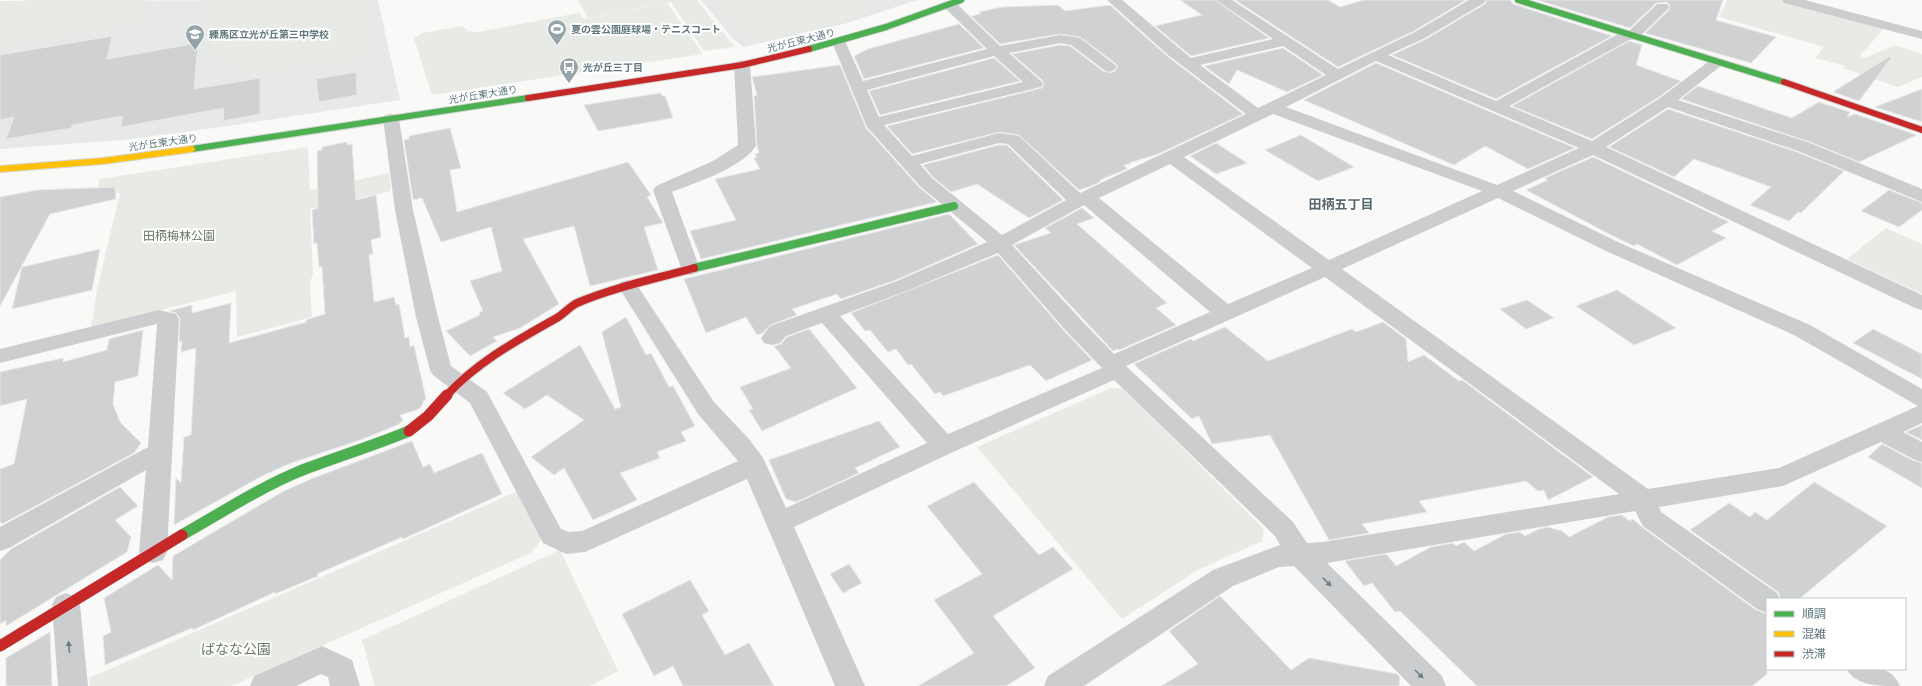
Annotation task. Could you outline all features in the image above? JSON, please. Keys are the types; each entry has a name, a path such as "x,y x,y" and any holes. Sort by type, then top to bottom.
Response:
{"street":[{"path":"1114,0 1189,63 1264,111 1498,192 1613,247 1802,330 1922,399"},
{"path":"1223,0 1337,75"},
{"path":"772,338 778,331 904,285 986,251 1082,199 1420,35 1479,0"},
{"path":"1518,0 1629,36 1847,102 1922,130"},
{"path":"1789,0 1922,36"},
{"path":"873,123 1035,84 997,51 955,3"},
{"name":"光が丘東大通り","path":"0,168 103,161 153,155 742,65 839,42 885,29 955,3"},
{"path":"1496,107 1629,36 1662,7"},
{"path":"858,87 997,51 1060,39 1075,41 1109,67"},
{"path":"1189,63 1285,41"},
{"path":"839,42 873,123 926,182 1000,244 1076,328 1114,367 1284,529 1300,554 1431,686"},
{"path":"1376,56 1593,148 1922,303"},
{"path":"779,523 1226,314 1593,148 1666,101 1717,62"},
{"path":"690,269 662,190 711,168 742,151 747,146 742,65"},
{"path":"1666,101 1804,146 1922,196"},
{"path":"391,119 404,210 427,317 441,370 479,398 552,536 566,543 585,541 754,465"},
{"path":"909,162 999,138 1013,140 1082,199 1226,314"},
{"path":"1171,156 1635,492 1643,501 1652,519 1766,601"},
{"path":"0,646 153,552 272,484 301,471 373,446 406,432 428,416 458,383 494,354 562,315 575,304 606,292 690,269 954,206"},
{"path":"628,286 706,408 740,445 754,465 850,686"},
{"path":"826,314 944,446"},
{"path":"0,356 152,318 159,317 168,319 153,552"},
{"path":"1059,686 1223,578 1277,556 1331,552 1783,477 1922,413"},
{"path":"1883,432 1922,453"},
{"path":"0,540 160,451"},
{"path":"66,605 73,686"},
{"path":"265,686 322,659 341,670 345,686"},
{"path":"1862,670 1885,686"}],"shaded area":[{"name":"練馬区立光が丘第三中学校","path":"378,0 400,100 207,129 122,140 0,149 0,1"},
{"path":"701,0 917,0 844,24 743,47 732,38"}],"green space":[{"path":"29,0 147,0 144,23 0,47 0,5"},
{"path":"202,0 364,0 369,28 365,31 370,57 332,64 294,68 256,69 218,66 218,59 212,60 213,28 198,30"},
{"path":"578,0 697,0 735,47 704,51 671,2 588,18"},
{"path":"716,0 870,0 863,3 871,12 750,43"},
{"path":"1727,0 1783,0 1885,27 1860,56 1865,58 1895,45 1922,54 1922,77 1898,87 1843,68 1846,66 1815,58 1824,47 1719,17"},
{"name":"夏の雲公園庭球場・テニスコート","path":"667,3 703,54 432,95 414,38 422,33 462,26 468,31 478,32 579,13 584,19"},
{"name":"田柄梅林公園","path":"308,147 310,190 389,173 391,191 310,209 313,273 310,283 312,317 237,337 236,291 91,328 97,290 120,193 95,198 100,179"},
{"path":"1886,228 1922,244 1922,294 1847,259"},
{"path":"1111,388 1122,388 1264,529 1262,541 1198,570 1122,619 977,447"},
{"name":"ばなな公園","path":"516,492 542,539 531,553 231,686 90,686 89,678"},
{"path":"560,550 618,671 590,686 375,686 362,640"}],"building":[{"path":"1180,0 1215,0 1269,38 1191,56 1155,26 1202,15"},
{"path":"1235,0 1328,0 1340,7 1364,0 1466,0 1414,31 1338,67"},
{"path":"1487,0 1510,0 1513,4 1612,36 1496,99 1392,55 1426,39 1485,4"},
{"path":"1537,0 1723,0 1716,20 1776,37 1751,63 1645,33 1668,11 1670,6 1667,2 1656,3 1630,28"},
{"path":"1058,5 1065,11 1110,5 1167,56 1243,114 1158,154 1124,165 1127,169 1079,190 1019,135 999,132 912,154 887,126 1042,88 1044,83 1042,80 1012,54 1060,45 1070,46 1103,71 1110,73 1115,71 1118,67 1115,63 1080,37 1060,34 1000,44 971,16 981,14 979,12 1002,7"},
{"path":"959,24 984,48 864,79 854,56 868,49"},
{"path":"112,36 107,59 198,43 194,89 260,78 260,114 223,121 224,108 121,127 123,116 72,125 72,128 6,139 14,117 0,120 0,55"},
{"path":"1629,41 1642,45 1636,65 1681,81 1659,97 1592,139 1512,106"},
{"path":"1283,48 1323,75 1287,92 1237,70 1229,84 1204,66"},
{"path":"1890,56 1891,58 1859,101 1833,92"},
{"path":"994,58 1020,81 880,115 869,91"},
{"path":"1376,63 1575,148 1528,169 1485,146 1454,165 1304,100"},
{"path":"840,65 866,128 919,187 937,202 701,259 690,231 736,220 715,179 760,169 754,158 757,157 755,154 759,153 757,146 754,96 757,95 752,77"},
{"path":"356,72 357,95 319,102 316,79"},
{"path":"1698,86 1792,118 1819,102 1850,112 1847,117 1855,114 1917,135 1859,162 1810,142 1681,99"},
{"path":"1922,89 1922,122 1875,107"},
{"path":"661,93 662,96 665,96 673,118 598,131 584,105"},
{"path":"1668,109 1797,152 1844,171 1801,213 1798,212 1789,221 1750,205 1771,187 1694,159 1674,177 1609,147"},
{"path":"450,128 461,168 450,170 457,212 628,162 651,195 647,197 663,223 644,227 658,270 590,286 574,226 523,239 559,304 520,328 493,337 497,341 470,356 446,331 480,315 479,313 483,311 470,281 502,271 491,227 441,242 422,198 413,200 404,140 409,139 409,136"},
{"path":"1301,135 1354,167 1318,181 1265,150"},
{"path":"347,142 347,145 352,144 356,200 376,195 381,237 371,240 373,254 369,255 374,302 394,297 396,305 399,304 405,338 409,337 410,347 414,345 426,399 423,401 423,404 419,409 400,415 403,421 397,425 363,439 291,463 262,476 174,525 176,478 181,483 184,437 191,435 196,348 181,352 182,341 179,342 180,318 176,313 169,311 192,305 192,313 231,303 229,343 307,322 306,320 325,314 322,267 319,267 317,243 314,244 312,210 318,208 317,151 322,150 322,147"},
{"path":"1216,143 1247,163 1216,174 1190,156"},
{"path":"999,145 1007,145 1063,200 1029,218 977,184 951,192 933,177 923,165"},
{"path":"1593,157 1729,222 1712,231 1726,238 1677,265 1637,244 1634,246 1611,235 1526,190 1548,180 1545,178"},
{"path":"115,187 116,199 50,214 0,306 0,197 37,190"},
{"path":"1889,190 1922,203 1922,210 1899,227 1861,211"},
{"path":"1082,208 1094,218 1077,224 1167,303 1156,308 1176,325 1119,350 1113,351 1014,245 1051,233 1045,228"},
{"path":"949,214 978,244 896,280 841,299 837,294 792,309 797,315 770,325 763,333 757,335 746,317 706,333 684,279"},
{"path":"100,249 92,290 12,309 22,267"},
{"path":"998,255 1067,334 1092,360 1046,381 1030,365 943,396 940,392 935,394 911,364 908,365 896,349 888,352 870,330 865,331 851,313"},
{"path":"1617,290 1676,328 1634,345 1576,306"},
{"path":"1527,300 1554,318 1526,329 1500,309"},
{"path":"626,317 646,355 651,353 669,387 673,386 695,426 681,432 686,441 657,452 660,458 620,473 637,500 593,520 564,468 554,475 531,457 584,420 547,395 525,409 503,393 580,345 615,409 621,407 602,332"},
{"path":"1383,322 1406,339 1408,362 1424,355 1459,381 1462,380 1593,477 1548,500 1544,490 1538,491 1526,481 1419,501 1427,512 1362,524 1369,533 1329,540 1270,435 1212,444 1199,416 1192,419 1134,364 1191,339 1193,341 1225,327 1268,361 1352,329 1356,332"},
{"path":"809,329 857,388 762,431 749,410 753,409 740,387 791,368 774,346 781,344 787,337"},
{"path":"1873,329 1922,354 1922,379 1853,343"},
{"path":"143,330 138,376 115,382 113,404 120,422 141,443 134,453 2,524 0,521 0,469 14,464 27,399 0,406 0,372 63,358 63,362 107,350 109,339"},
{"path":"879,421 900,447 855,468 859,473 796,502 786,499 769,460"},
{"path":"1922,425 1922,440 1906,432"},
{"path":"412,441 423,467 430,464 434,473 482,453 502,494 403,539 402,537 317,574 318,576 275,594 275,592 193,630 192,628 105,665 103,636 111,632 104,598 158,565 172,580 173,556 282,492 311,479"},
{"path":"1882,444 1912,460 1922,463 1922,488 1868,457"},
{"path":"974,482 1039,555 1053,547 1073,569 993,616 1035,668 1006,686 918,686 974,653 934,600 982,574 927,506"},
{"path":"1814,482 1887,526 1800,598 1781,598 1778,592 1690,530 1729,503 1750,517 1755,512 1767,520"},
{"path":"120,487 138,506 115,520 131,537 127,552 6,626 6,620 0,624 0,560 11,549"},
{"path":"1622,515 1629,521 1633,519 1756,610 1766,614 1767,674 1752,686 1477,686 1400,611 1395,612 1372,583 1364,586 1345,561 1386,554 1396,566 1431,547 1453,543 1456,546 1464,542 1474,551 1506,534 1520,532 1525,536 1547,527 1562,531 1569,537 1608,517"},
{"path":"849,564 862,583 843,593 830,574"},
{"path":"690,580 709,611 702,615 725,655 749,643 774,686 683,686 673,666 654,676 622,614"},
{"path":"1220,596 1291,670 1309,658 1397,674 1400,677 1399,686 1161,686 1198,664 1169,631"},
{"path":"50,632 52,686 6,686 6,658"}],"traffic: fast":[{"path":"809,49 886,27 961,0"},
{"path":"1518,0 1784,82"},
{"path":"192,149 528,98"},
{"path":"694,268 954,206"},
{"path":"182,535 272,484 301,471 373,446 409,431"}],"traffic: slow":[{"path":"0,169 103,161 192,149"}],"traffic: jam":[{"path":"528,98 742,65 809,49"},
{"path":"1784,82 1922,130"},
{"path":"409,431 428,416 458,383 494,354 562,315 575,304 606,292 694,268"},
{"path":"0,646 182,535"}],"place":[{"name":"夏の雲公園庭球場・テニスコート","path":"557,46"},
{"name":"練馬区立光が丘第三中学校","path":"195,51"},
{"name":"光が丘三丁目","path":"569,84"}],"district":[{"name":"田柄五丁目","path":"1341,204"}]}
